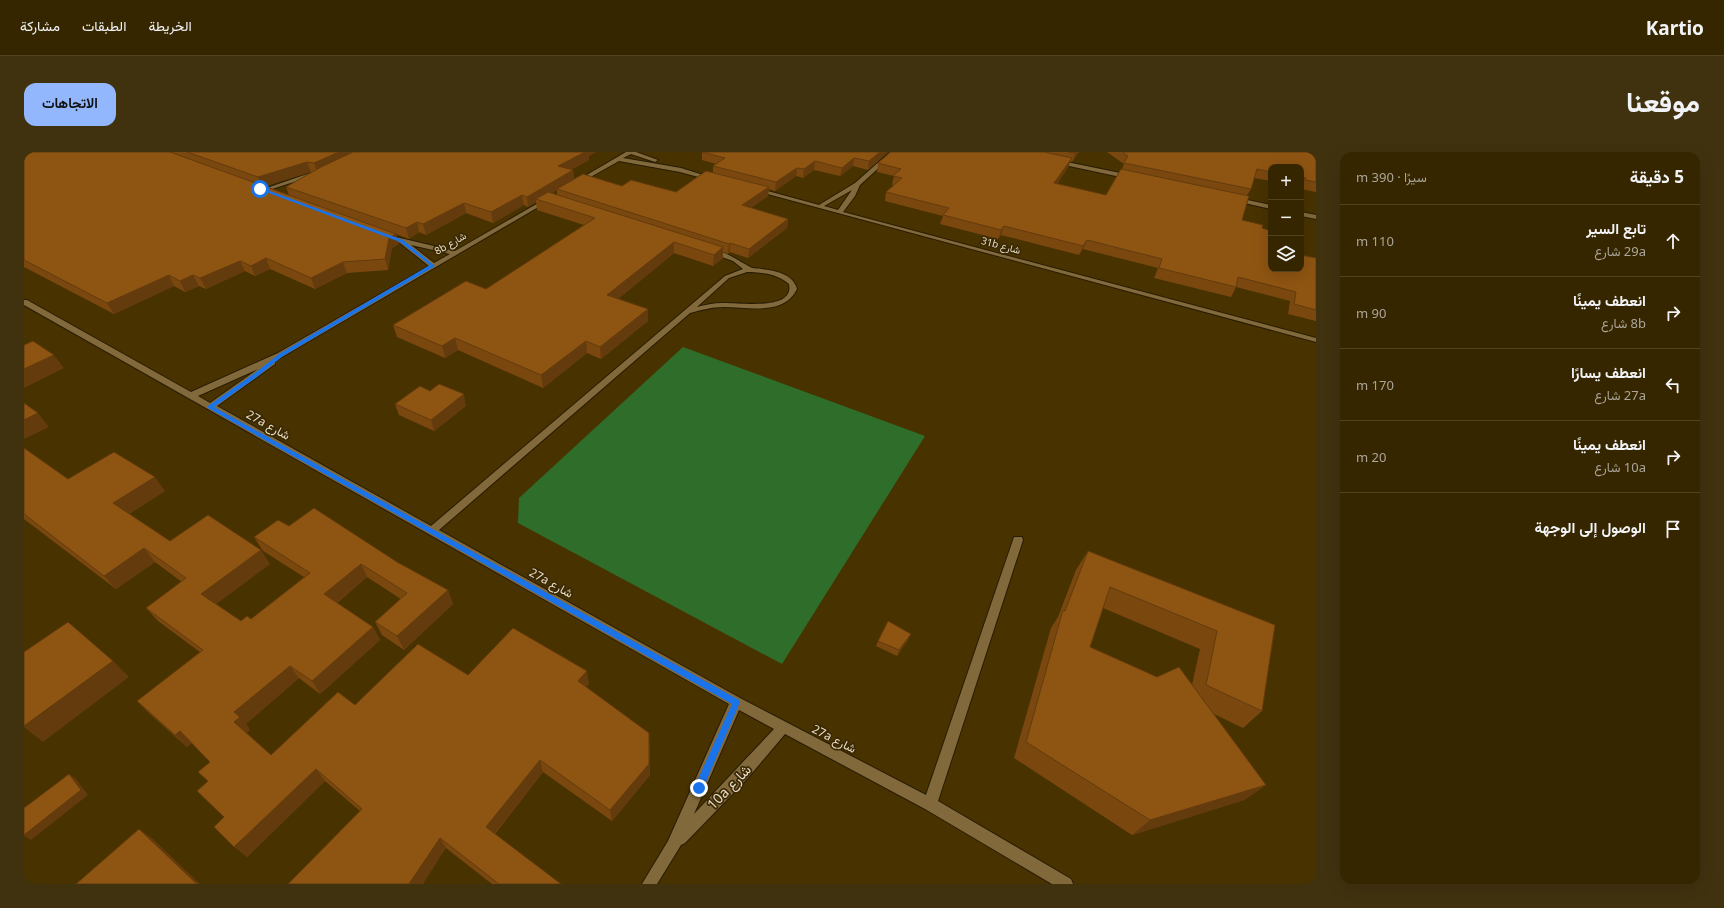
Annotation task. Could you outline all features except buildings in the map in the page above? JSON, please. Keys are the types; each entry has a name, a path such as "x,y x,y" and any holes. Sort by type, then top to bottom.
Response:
{"street":[{"path":"568,188 630,152 681,170"},
{"path":"821,206 857,184 893,152"},
{"path":"619,158 681,170 718,180"},
{"path":"1049,160 1133,178"},
{"path":"276,195 262,190 323,172 303,184"},
{"path":"840,212 852,196 857,184"},
{"name":"31b شارع","path":"747,187 1316,340"},
{"path":"1225,198 1268,206"},
{"name":"8b شارع","path":"190,396 281,355 548,200 555,199"},
{"path":"1304,215 1316,217"},
{"path":"379,233 401,241 455,253"},
{"path":"401,241 433,266"},
{"path":"705,249 735,260 750,270"},
{"path":"431,531 688,311 727,278 740,271 771,271 787,279 792,284 793,290 791,295 785,300 770,305 724,305 688,311"},
{"name":"27a شارع","path":"27,307 210,407 783,728 930,804 1066,884"},
{"name":"8b شارع","path":"210,407 281,355"},
{"path":"930,804 1018,540"},
{"name":"10a شارع","path":"649,884 673,846 736,702"},
{"name":"10a شارع","path":"673,846 742,774 783,728"}],"green space":[{"path":"683,347 925,436 782,664 518,523 519,498"}],"route":[{"path":"260,189 401,241 433,266 281,355 210,407 736,702 699,788"}]}
